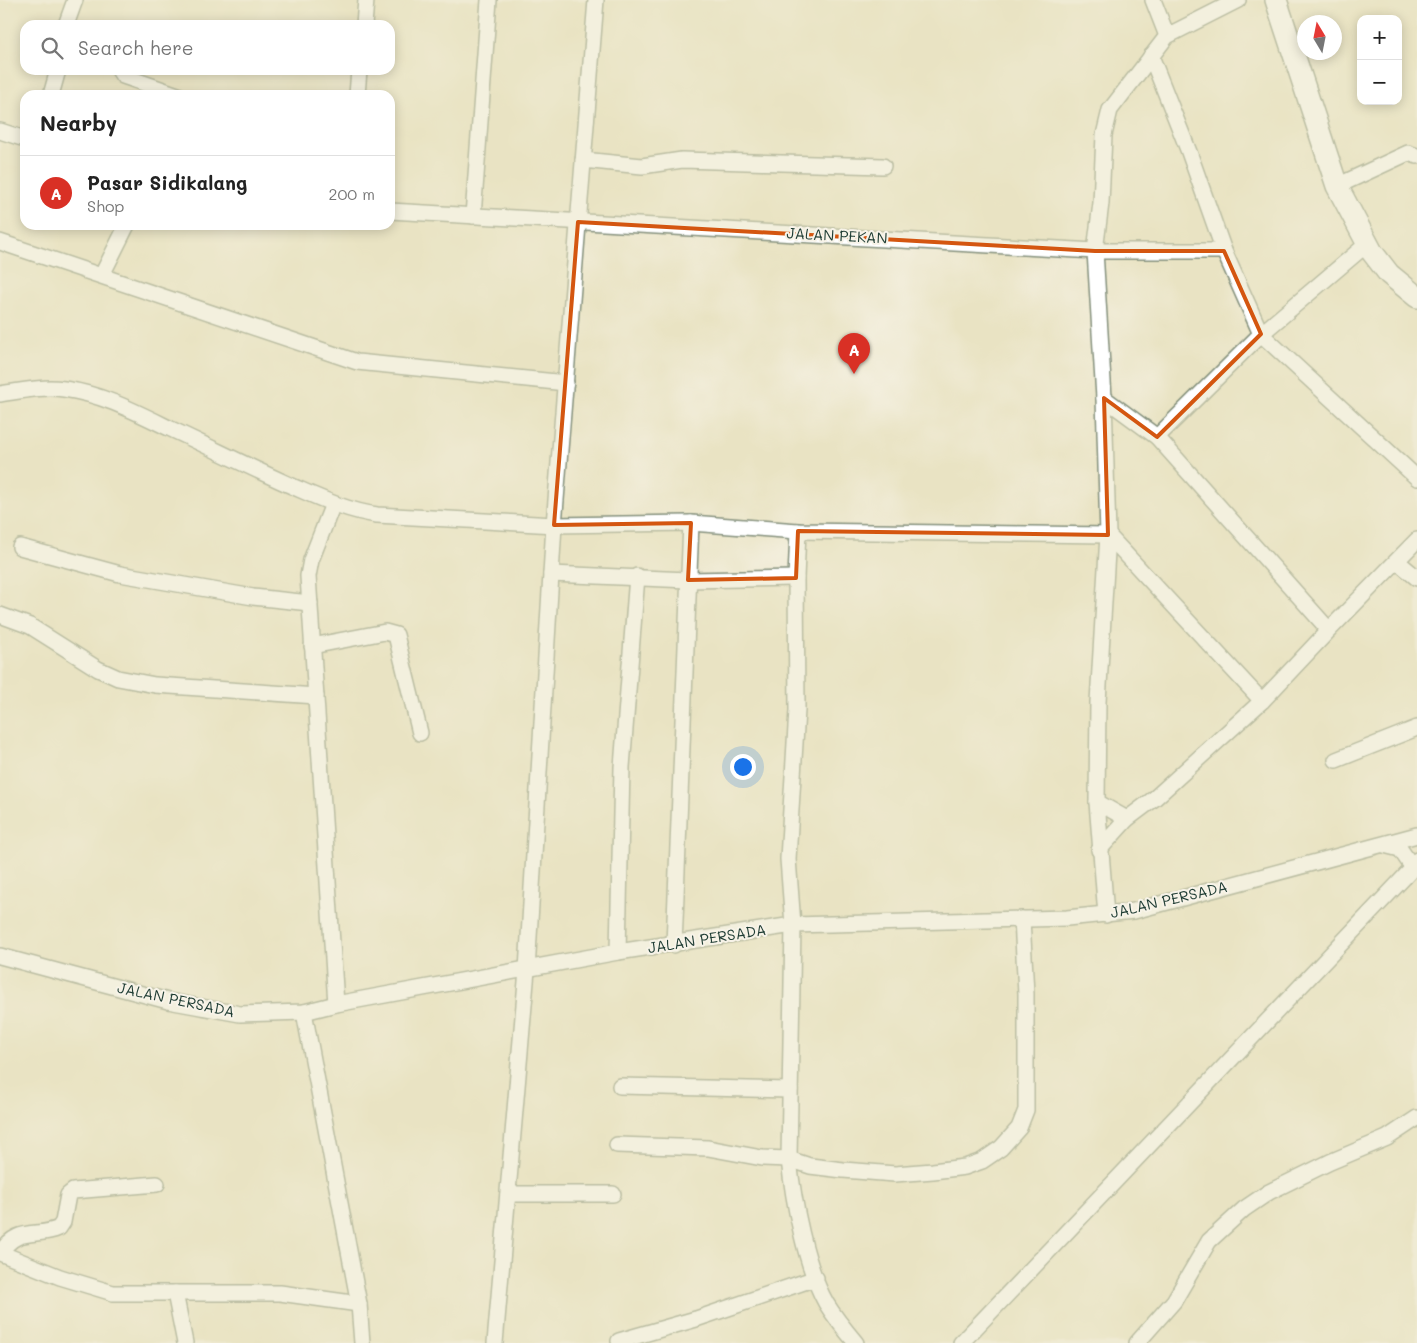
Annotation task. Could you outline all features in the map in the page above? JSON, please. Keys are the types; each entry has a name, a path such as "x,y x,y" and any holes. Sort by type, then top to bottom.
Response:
{"highway":[{"path":"1276,0 1340,185 1367,244 1389,274 1417,297"},
{"path":"1283,0 1299,41 1340,185 1382,260 1417,293"}],"street":[{"path":"68,20 75,0"},
{"path":"364,20 366,0"},
{"path":"473,216 488,0"},
{"path":"494,1343 527,970 554,525 596,0"},
{"path":"1153,0 1166,36"},
{"path":"1106,915 1099,850 1097,802 1098,702 1104,637 1108,535 1104,398 1095,250 1101,202 1106,124 1110,110 1166,36 1238,0"},
{"path":"1151,56 1189,152 1224,251 1261,334 1417,478"},
{"path":"52,90 57,75"},
{"path":"122,75 163,90"},
{"path":"357,90 359,75"},
{"path":"0,131 20,137"},
{"path":"1340,185 1408,153 1417,156"},
{"path":"583,160 642,166 682,160 883,166"},
{"name":"JALAN PEKAN","path":"395,211 1095,250 1224,251"},
{"path":"102,275 124,230"},
{"path":"0,242 358,362 566,383"},
{"path":"1156,437 1261,334 1367,244"},
{"path":"0,394 38,388 62,388 82,392 122,405 279,481 333,504 360,513 554,525 691,523 798,532 1108,535 1262,701"},
{"path":"1104,398 1156,437 1329,630"},
{"path":"333,504 311,560 308,576 336,1004"},
{"path":"674,945 691,523"},
{"path":"798,532 796,578 797,710 788,859 793,925 789,1159 793,1196 816,1278 826,1302 856,1343"},
{"path":"1099,850 1127,819 1155,798 1262,701 1329,630 1398,562 1417,540"},
{"path":"20,547 120,574 253,597 310,603"},
{"path":"1398,562 1417,578"},
{"path":"551,574 637,576 688,580 796,578"},
{"path":"618,952 622,767 637,576"},
{"path":"0,615 30,626 98,669 118,678 155,685 316,696"},
{"path":"312,646 385,632 396,635 420,733"},
{"path":"1336,760 1417,728"},
{"path":"1097,802 1127,819"},
{"name":"JALAN PERSADA","path":"0,956 177,1003 240,1014 304,1012 336,1004 618,952 674,945 793,925 1022,919 1106,915 1134,911 1417,835"},
{"path":"961,1343 1415,864 1400,849 1384,845"},
{"path":"617,1145 708,1148 762,1158 789,1159 810,1166 895,1174 965,1167 982,1161 1002,1148 1019,1128 1026,1110 1026,994 1022,919"},
{"path":"304,1012 358,1304 362,1343"},
{"path":"620,1086 790,1090"},
{"path":"1136,1343 1174,1302 1209,1241 1244,1209 1269,1192 1330,1162 1387,1138 1417,1118"},
{"path":"157,1184 73,1191 68,1196 63,1222 59,1228 28,1232 15,1238 5,1246 1,1253 60,1278 113,1293 280,1293 358,1304"},
{"path":"508,1194 613,1194"},
{"path":"619,1341 696,1319 816,1278"},
{"path":"175,1293 185,1343"}],"highlighted area":[{"path":"578,222 1095,251 1224,251 1261,334 1157,437 1104,398 1108,535 798,531 796,578 688,580 691,523 554,525"}],"place":[{"name":"Pasar Sidikalang","path":"854,374"}]}
